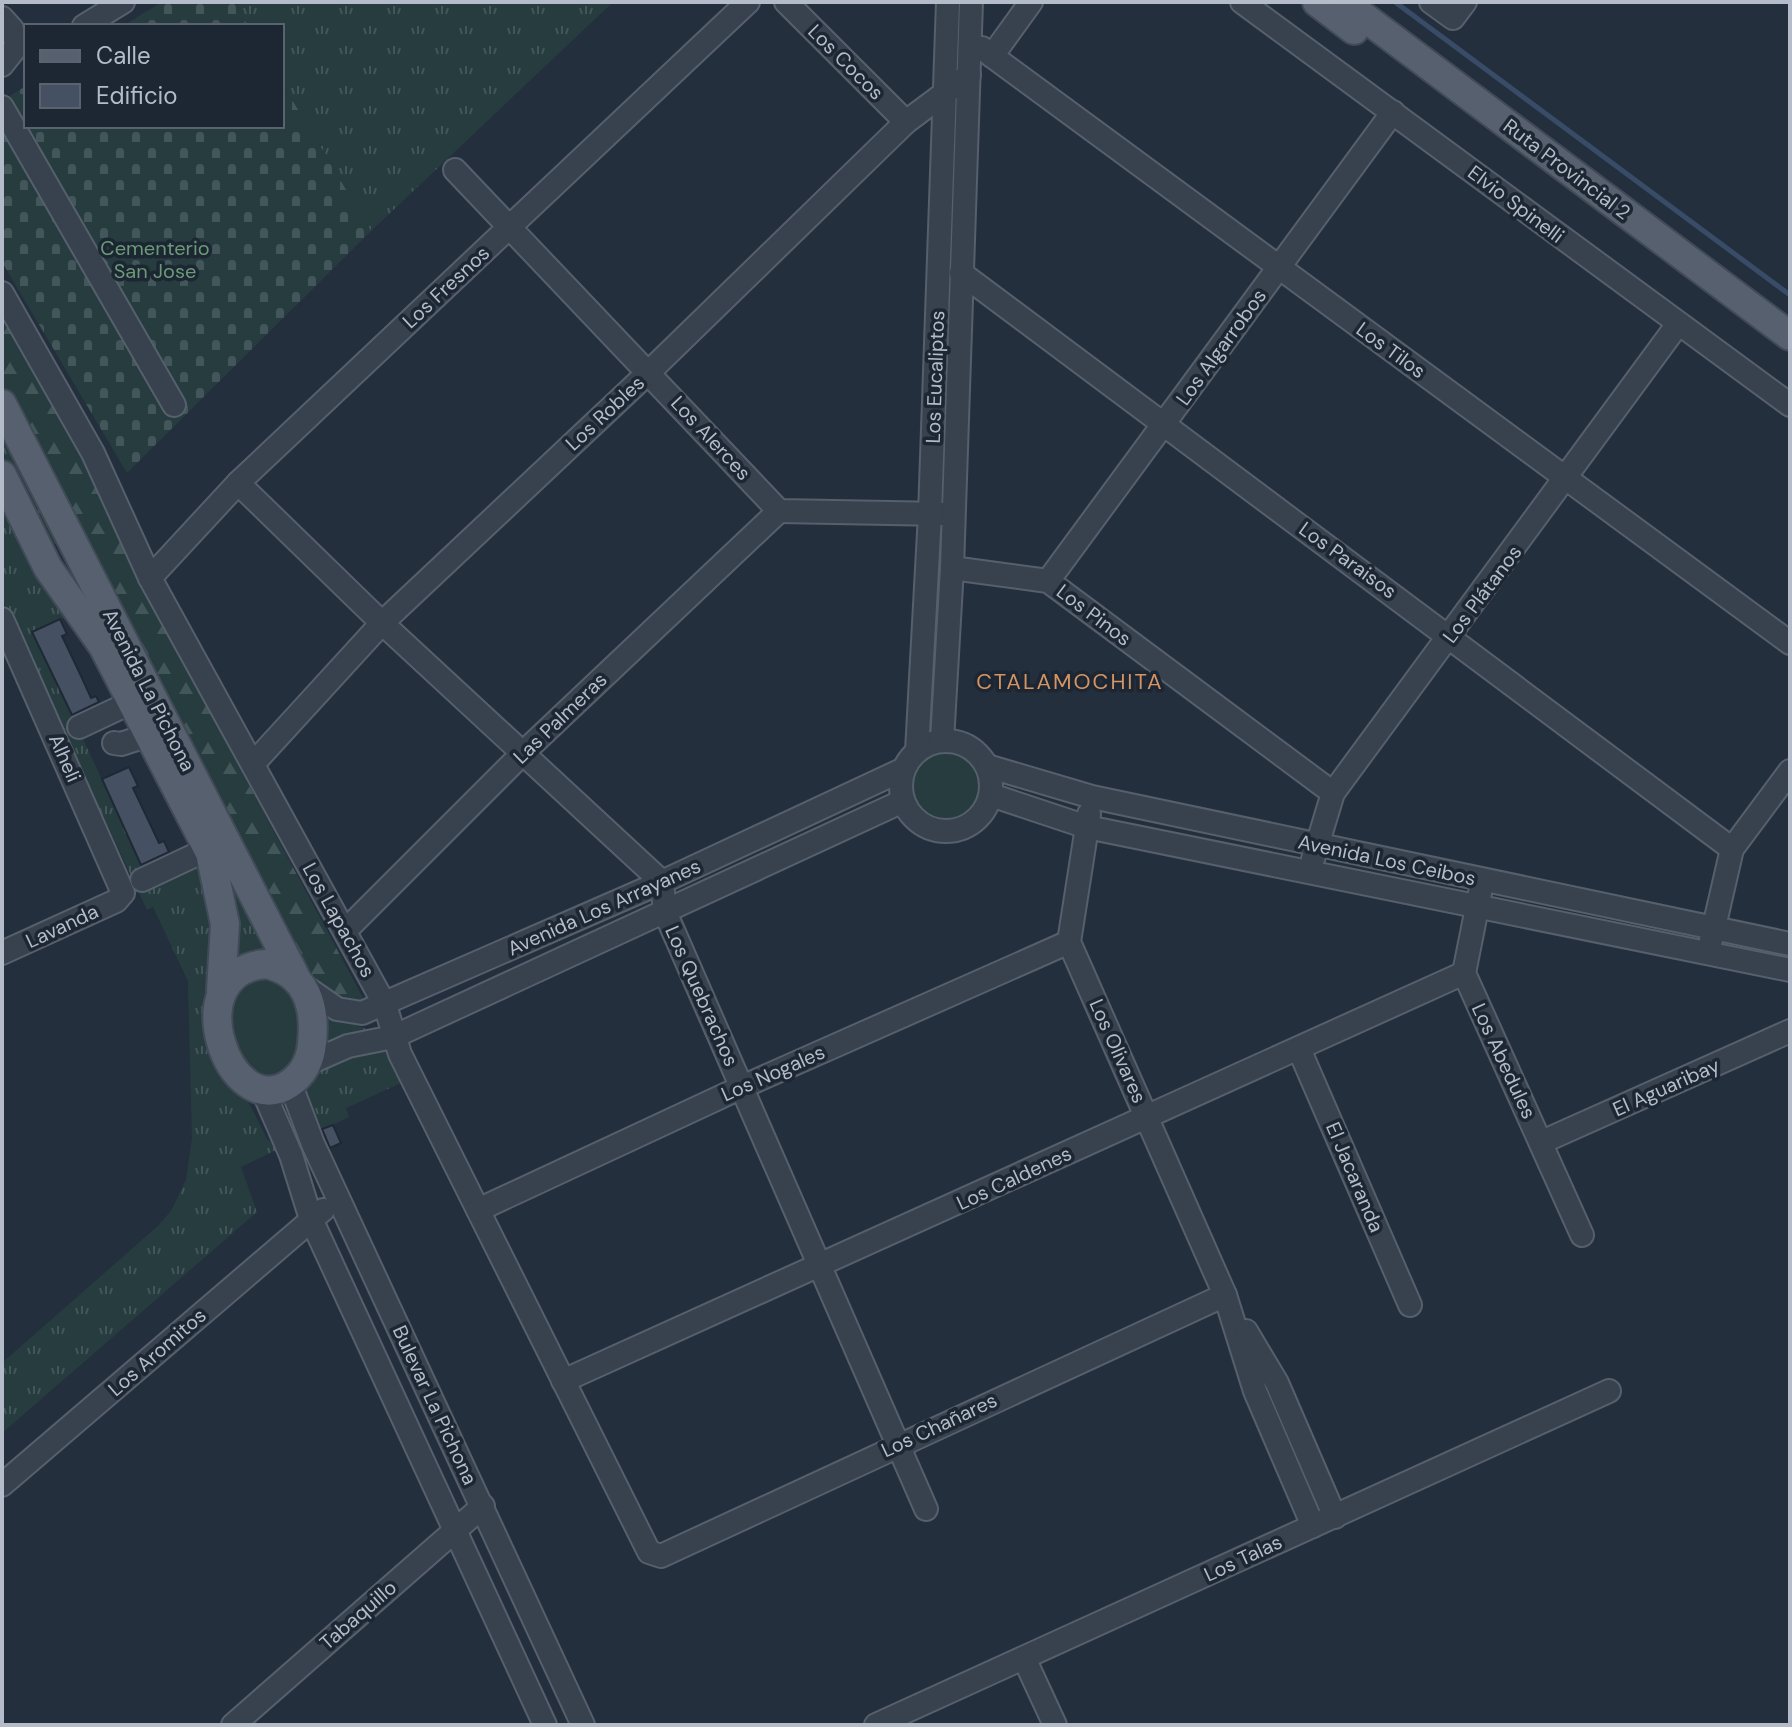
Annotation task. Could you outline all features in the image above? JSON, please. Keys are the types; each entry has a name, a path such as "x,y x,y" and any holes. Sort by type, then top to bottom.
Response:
{"main road":[{"path":"1317,2 1438,93 1497,117"},
{"name":"Ruta Provincial 2","path":"1344,2 1790,336"},
{"name":"Avenida La Pichona","path":"2,404 10,432 69,534 299,981"},
{"name":"Avenida La Pichona","path":"5,487 74,621 141,719 193,853 216,870 225,924 221,990"},
{"path":"253,965 281,967 299,981 313,1012 312,1049 287,1079 243,1081 227,1059 219,1029 221,990 232,977 253,965"}],"street":[{"path":"87,24 123,2"},
{"name":"Los Fresnos","path":"150,578 238,483 748,2"},
{"name":"Los Cocos","path":"786,2 906,122"},
{"name":"Los Eucaliptos","path":"910,760 930,514 948,2"},
{"name":"Los Eucaliptos","path":"942,741 952,568 971,2"},
{"path":"947,28 992,56 1031,2"},
{"name":"Elvio Spinelli","path":"1242,2 1790,405"},
{"path":"1431,2 1453,18 1465,2"},
{"path":"2,18 21,45 2,65"},
{"name":"Los Tilos","path":"992,56 1790,643"},
{"name":"Los Robles","path":"253,764 382,623 649,372 906,122 969,75"},
{"path":"2,107 174,405"},
{"name":"Los Algarrobos","path":"1048,581 1393,112"},
{"name":"Los Alerces","path":"455,170 779,511"},
{"name":"Los Paraisos","path":"961,273 1451,636 1732,849"},
{"name":"Los Lapachos","path":"2,293 93,453 150,578 385,1005 393,1037 645,1547 654,1556"},
{"name":"Los Plátanos","path":"1309,875 1333,793 1567,480 1678,324"},
{"path":"238,483 382,623 662,882"},
{"path":"779,511 953,515"},
{"name":"Las Palmeras","path":"345,931 524,752 779,511"},
{"path":"37,549 55,552 62,548 69,534"},
{"name":"Los Pinos","path":"952,568 1048,581 1333,793"},
{"name":"Alheli","path":"2,619 123,887 121,897"},
{"path":"79,727 141,719"},
{"path":"942,741 968,746 987,766 991,795 978,818 956,831 930,829 918,822 903,801 901,779 910,760 942,741"},
{"name":"Avenida Los Arrayanes","path":"299,981 322,1001 350,1014 385,1005 662,882 910,760"},
{"name":"Avenida Los Ceibos","path":"987,766 1092,797 1790,944"},
{"path":"1710,952 1712,926 1732,849 1790,771"},
{"name":"Avenida Los Ceibos","path":"991,795 1087,827 1309,875 1790,970"},
{"path":"1069,942 1092,797"},
{"name":"Avenida Los Arrayanes","path":"287,1079 348,1046 393,1037 903,801"},
{"path":"142,880 193,853"},
{"path":"1464,973 1482,880"},
{"name":"Los Quebrachos","path":"662,882 665,912 926,1509"},
{"name":"Lavanda","path":"2,953 121,897"},
{"name":"Los Nogales","path":"478,1210 742,1087 1069,942"},
{"name":"Los Olivares","path":"1069,942 1225,1295"},
{"name":"Los Caldenes","path":"563,1381 1464,973"},
{"name":"Los Abedules","path":"1464,973 1582,1235"},
{"name":"El Aguaribay","path":"1542,1142 1790,1031"},
{"name":"El Jacaranda","path":"1299,1049 1410,1305"},
{"name":"Bulevar La Pichona","path":"287,1079 338,1197 583,1725"},
{"name":"Bulevar La Pichona","path":"287,1079 291,1155 311,1219 457,1528 545,1725"},
{"name":"Los Aromitos","path":"2,1485 338,1197"},
{"path":"1225,1295 1277,1383 1335,1517"},
{"path":"1225,1295 1255,1391 1313,1526"},
{"name":"Los Chañares","path":"654,1556 1225,1295"},
{"name":"Los Talas","path":"876,1725 1609,1391"},
{"name":"Tabaquillo","path":"233,1725 483,1506"},
{"path":"1024,1658 1055,1725"}],"green space":[{"path":"162,2 234,2 247,24 126,24"},
{"path":"234,2 613,2 371,231 284,86 284,24 247,24"},
{"name":"Cementerio San Jose","path":"284,86 371,231 127,473 2,262 2,101 24,87 24,128 284,128"},
{"path":"2,312 88,463 151,602 363,998 361,1002 351,1005 321,987 302,961 2,384"},
{"path":"2,440 5,440 58,543 52,545 2,460"},
{"path":"2,514 8,515 68,616 33,632 145,872 203,861 209,878 229,1079 250,1105 267,1139 280,1148 241,1167 257,1212 2,1433 2,1363 158,1226 171,1211 186,1180 192,1138 188,981 153,907 147,910 2,598"},
{"path":"156,722 278,958 253,954 234,960"},
{"path":"946,741 963,744 978,754 988,769 991,786 988,803 978,818 963,828 946,831 929,828 914,818 904,803 901,786 904,769 914,754 929,744"},
{"path":"256,973 289,984 306,1031 289,1072 261,1080 231,1043 232,989"},
{"path":"323,1013 369,1030 322,1047"},
{"path":"387,1050 403,1082 346,1108 349,1117 317,1132 302,1092 324,1063 369,1051"}],"building":[{"path":"60,619 67,634 62,636 91,698 96,696 99,702 72,715 32,632"},
{"path":"129,767 138,786 133,788 159,843 164,841 169,852 141,865 102,779"},
{"path":"333,1125 341,1143 330,1148 322,1129"}],"waterway":[{"path":"1395,2 1790,295"}],"district":[{"name":"CTALAMOCHITA","path":"1070,681"}]}
